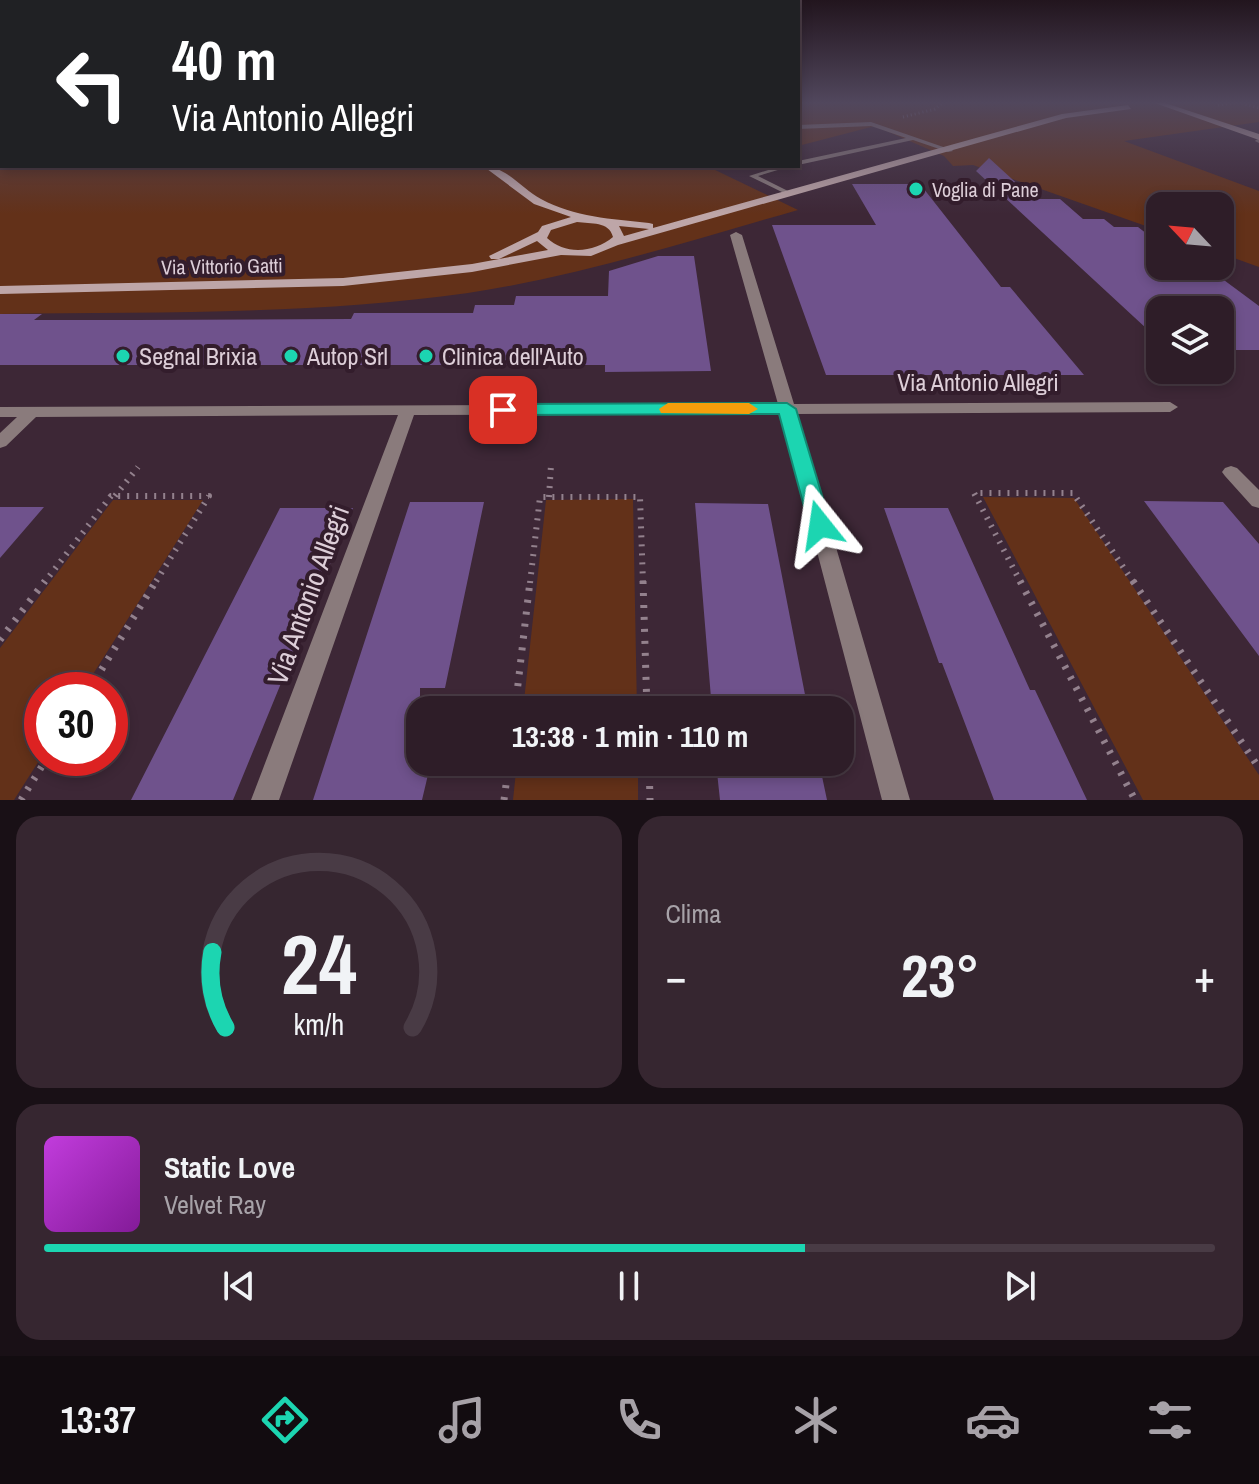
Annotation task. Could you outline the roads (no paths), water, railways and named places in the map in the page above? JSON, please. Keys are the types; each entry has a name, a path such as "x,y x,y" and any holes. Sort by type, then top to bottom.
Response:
{"street":[{"name":"Via Vittorio Gatti","path":"0,290 266,286 373,280 563,251 594,251 675,223 988,139"},
{"path":"491,168 538,202 586,219"},
{"path":"538,202 548,246 563,251"},
{"name":"Via Vittorio Gatti","path":"444,271 499,255 567,220 586,219 610,224 675,223"},
{"path":"610,224 618,231 616,242"},
{"path":"736,235 896,800"},
{"name":"Via Antonio Allegri","path":"0,412 1170,407"},
{"name":"Via Antonio Allegri","path":"265,800 408,410"},
{"path":"0,442 32,412"},
{"path":"1231,472 1259,501"}],"lane":[{"path":"802,162 907,139"},
{"path":"917,139 950,151"},
{"path":"781,168 752,176 788,193"}],"place":[{"name":"Voglia di Pane","path":"916,189"},
{"name":"Segnal Brixia","path":"123,356"},
{"name":"Autop Srl","path":"291,356"},
{"name":"Clinica dell'Auto","path":"426,356"}]}
